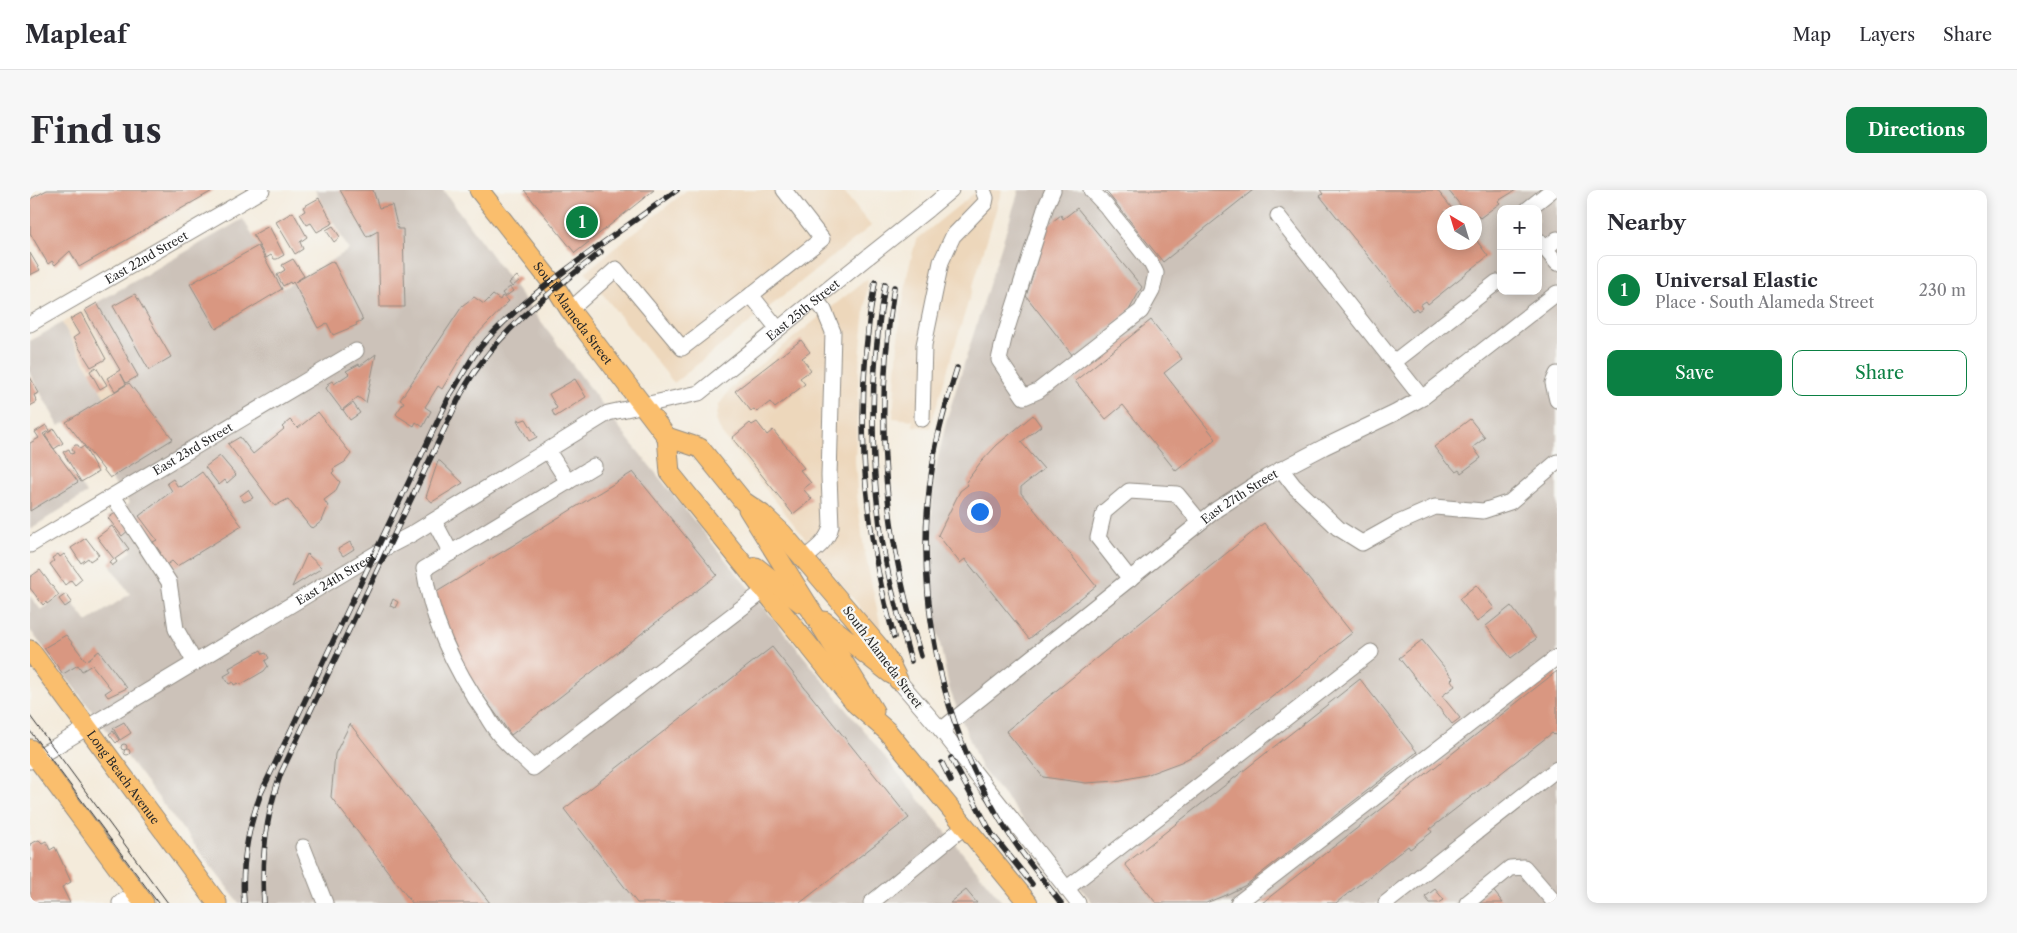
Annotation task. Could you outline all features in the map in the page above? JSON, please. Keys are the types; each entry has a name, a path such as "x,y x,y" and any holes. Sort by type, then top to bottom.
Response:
{"main road":[{"name":"South Alameda Street","path":"479,190 556,288 570,310 667,437 700,448 743,501 774,524 805,558 885,655 898,680"},
{"path":"667,437 670,473 856,704 887,731"},
{"path":"743,501 887,731 1028,903"},
{"path":"729,547 898,680"},
{"name":"Long Beach Avenue","path":"30,650 216,903"},
{"path":"32,756 140,898"}],"street":[{"name":"East 22nd Street","path":"30,324 262,190"},
{"path":"570,310 616,268 682,348 822,239 784,190"},
{"name":"East 25th Street","path":"644,406 699,392 951,190"},
{"path":"922,419 924,345 942,262 953,236 985,203 986,198 983,190"},
{"path":"1053,190 1046,206 1004,338 999,360 1024,398 1038,391 1141,311 1152,291 1156,273 1150,263 1106,206 1091,190"},
{"path":"1533,205 1552,190"},
{"path":"1278,216 1422,398"},
{"path":"1557,239 1542,244 1557,263"},
{"path":"1394,362 1497,282"},
{"name":"East 27th Street","path":"941,730 1200,522 1241,493 1282,469 1422,398 1557,293"},
{"path":"751,295 778,330"},
{"path":"805,558 818,548 830,534 831,526 829,476 833,332 824,310 815,299"},
{"name":"East 23rd Street","path":"30,546 356,351"},
{"path":"1557,374 1553,383 1557,400"},
{"name":"East 24th Street","path":"32,756 88,728 434,521 608,414 644,406"},
{"path":"548,451 568,482"},
{"path":"1282,469 1294,486 1338,528 1362,543 1396,524 1435,507 1483,510 1510,502 1557,462"},
{"path":"594,466 424,569 428,597 436,625 457,669 475,700 502,738 533,768 765,590"},
{"path":"1130,578 1098,538 1104,512 1123,496 1130,491 1177,494 1200,522"},
{"path":"113,496 169,582 176,629 195,663"},
{"path":"434,521 451,553"},
{"path":"1066,889 1371,652"},
{"path":"1238,903 1557,657"},
{"name":"South Alameda Street","path":"898,680 941,730 1078,903"},
{"path":"1386,903 1557,768"},
{"path":"871,903 965,826"},
{"path":"303,848 325,903"},
{"path":"1467,903 1510,868 1524,867 1555,903"},
{"path":"120,903 140,898"}],"shaded area":[{"path":"315,190 443,190 624,434 1003,903 239,903 30,630 30,596 41,610 65,593 87,622 130,594 111,567 132,551 107,517 130,503 66,422 59,426 30,374 30,341 62,323 105,398 127,384 84,310 243,219 283,288 349,250"},
{"path":"687,190 842,190 871,226 674,383 585,272"},
{"path":"978,190 1002,190 930,428 913,426 913,420 893,418 899,329 908,271 916,240"},
{"path":"1019,190 1557,190 1557,903 1093,903 981,768 950,691 935,621 930,585 934,476 947,418"},
{"path":"868,278 859,369 855,460 858,505 864,549 883,636 722,434 716,420 719,405 732,387"},
{"path":"84,310 127,384 104,398 62,323"},
{"path":"43,435 87,493 30,529 30,443"}],"building":[{"path":"47,190 214,190 79,267 70,251 55,265 52,261 48,264 30,233 30,199"},
{"path":"340,190 373,190 379,208 392,205 398,229 403,229 405,307 380,307 378,231 367,237"},
{"path":"524,190 654,190 575,253"},
{"path":"1105,190 1253,190 1163,262"},
{"path":"1320,190 1437,190 1449,205 1437,205 1437,250 1482,250 1482,248 1488,256 1428,304 1426,301 1420,305 1422,308 1418,311 1416,308 1412,311 1320,196 1323,194"},
{"path":"1448,190 1516,190 1498,201 1500,203 1482,216 1482,205 1460,205"},
{"path":"319,198 333,223 317,232 311,223 307,225 300,214 305,211 303,207"},
{"path":"1077,208 1142,287 1128,312 1073,356 1026,296 1048,225 1061,215 1063,219"},
{"path":"293,212 307,237 300,242 303,249 295,254 276,222"},
{"path":"269,226 284,255 277,259 274,259 271,255 266,258 253,235"},
{"path":"333,226 340,237 334,242 326,230"},
{"path":"258,246 282,289 216,329 190,284"},
{"path":"30,253 40,270 30,275"},
{"path":"293,259 304,276 295,282 333,261 363,320 356,323 357,325 333,335 327,323 318,328 293,282 283,286 277,275 285,270 282,265"},
{"path":"517,276 520,280 512,287 509,283"},
{"path":"510,287 513,291 505,297 502,293"},
{"path":"135,294 171,357 149,370 113,306"},
{"path":"493,295 500,300 502,296 509,301 470,342 442,389 438,386 425,407 431,411 423,427 416,422 414,426 398,416 396,414 404,402 400,400 463,305 474,297 484,304"},
{"path":"97,303 138,376 126,383 121,374 126,384 115,391 107,378 120,370 85,310"},
{"path":"81,313 106,359 91,367 73,338 79,334 70,319"},
{"path":"1151,320 1182,359 1164,373 1216,439 1176,471 1123,405 1106,419 1075,381"},
{"path":"801,340 810,352 802,358 811,370 800,378 805,384 775,408 770,402 757,412 754,409 751,411 735,391"},
{"path":"376,354 366,403 358,397 342,410 327,390 326,388 329,385 327,384 332,381 334,384 349,374 346,371 359,364 360,366"},
{"path":"96,367 107,385 100,389 90,371"},
{"path":"30,377 39,393 34,395 37,402 30,406"},
{"path":"575,379 586,397 555,417 552,411 557,408 549,394"},
{"path":"129,383 173,439 110,478 66,422"},
{"path":"353,403 360,413 350,420 343,410"},
{"path":"318,412 351,454 345,462 333,469 332,473 340,482 335,492 324,500 328,506 322,521 313,528 310,527 288,499 275,506 228,444 240,437 253,454 284,429 282,427 290,420 298,428"},
{"path":"1033,415 1041,426 1021,442 1044,469 1021,487 1021,493 1096,586 1029,639 965,559 960,563 938,535 960,491 968,485 966,482 980,463 997,445"},
{"path":"519,419 520,421 526,419 537,437 529,441 517,420"},
{"path":"1470,419 1485,438 1473,447 1481,458 1461,473 1459,470 1456,472 1434,447"},
{"path":"757,422 767,435 773,430 804,468 800,470 811,483 803,489 812,499 793,514 732,438 750,423 752,425"},
{"path":"46,425 50,430 43,434 78,482 30,511 30,443 39,438 35,432"},
{"path":"54,429 63,443 54,449 45,435"},
{"path":"75,445 78,445 80,449 84,446 98,472 81,482 63,452 69,449 71,454 74,453 72,449"},
{"path":"220,456 236,475 227,483 225,480 219,485 205,467"},
{"path":"438,461 463,483 432,502 426,497"},
{"path":"202,472 242,526 177,566 172,561 165,566 157,555 161,553 153,542 157,540 139,516 172,491 167,483 173,479 178,487 181,487"},
{"path":"633,472 717,575 511,735 466,669 450,634 435,593"},
{"path":"248,490 253,498 244,502 240,496"},
{"path":"117,512 130,529 122,536 108,518"},
{"path":"1264,523 1352,633 1233,728 1200,752 1181,762 1146,775 1116,781 1086,783 1043,777 1006,731"},
{"path":"112,526 129,549 115,559 117,562 112,566 109,562 114,559 97,537"},
{"path":"86,538 99,555 90,561 88,558 81,563 71,548"},
{"path":"350,542 354,549 343,556 338,549"},
{"path":"58,554 60,557 64,554 82,579 75,585 71,580 65,585 50,564 54,561 52,558"},
{"path":"307,554 322,568 292,587"},
{"path":"40,570 59,595 43,605 30,588 30,577"},
{"path":"1476,585 1494,608 1477,622 1459,599"},
{"path":"66,594 72,602 65,607 59,599"},
{"path":"393,599 398,602 395,608 390,606"},
{"path":"1511,606 1536,639 1511,658 1486,626"},
{"path":"66,635 86,661 99,651 127,688 108,697 105,693 111,689 92,665 82,671 78,665 63,674 44,648"},
{"path":"1422,640 1453,678 1451,680 1455,686 1442,696 1460,718 1452,724 1399,658"},
{"path":"772,647 909,818 800,903 637,903 564,809"},
{"path":"261,650 269,658 265,661 268,666 264,671 240,685 238,683 234,685 233,682 229,684 224,676 231,672 229,668"},
{"path":"1557,671 1557,733 1554,735 1552,733 1430,829 1432,832 1410,849 1408,846 1336,903 1262,903"},
{"path":"1360,679 1417,752 1246,885 1206,903 1156,903 1125,864"},
{"path":"124,722 131,733 120,740 113,728"},
{"path":"350,724 490,903 412,903 331,797 335,754"},
{"path":"113,731 119,740 116,743 109,734"},
{"path":"124,744 127,747 124,750 121,747"},
{"path":"127,749 130,752 127,755 124,752"},
{"path":"39,840 42,843 46,841 50,850 55,847 71,882 62,887 70,903 30,903 30,844"},
{"path":"1435,889 1444,900 1439,903 1430,903 1425,897"},
{"path":"1492,889 1503,903 1474,903"},
{"path":"966,890 977,903 950,903"}],"tram line":[{"path":"30,716 168,903"},
{"path":"30,731 158,903"}],"railway":[{"path":"244,903 243,889 247,847 252,820 261,793 450,395 467,366 492,334 531,298 573,265 677,190"},
{"path":"264,903 263,870 268,821 281,773 461,394 489,352 523,316 601,252"},
{"path":"875,282 868,326 864,371 864,461 874,550 894,637"},
{"path":"885,284 876,352 874,387 873,421 876,490 885,558 911,661"},
{"path":"894,287 884,381 886,473 890,519 898,564 921,656"},
{"path":"957,368 938,434 928,501 926,547 928,593 934,639 943,684 957,728 974,770 1010,835 1061,903"},
{"path":"951,758 992,834 1032,884"},
{"path":"942,763 951,781"}],"place":[{"name":"Universal Elastic","path":"582,222"}]}
